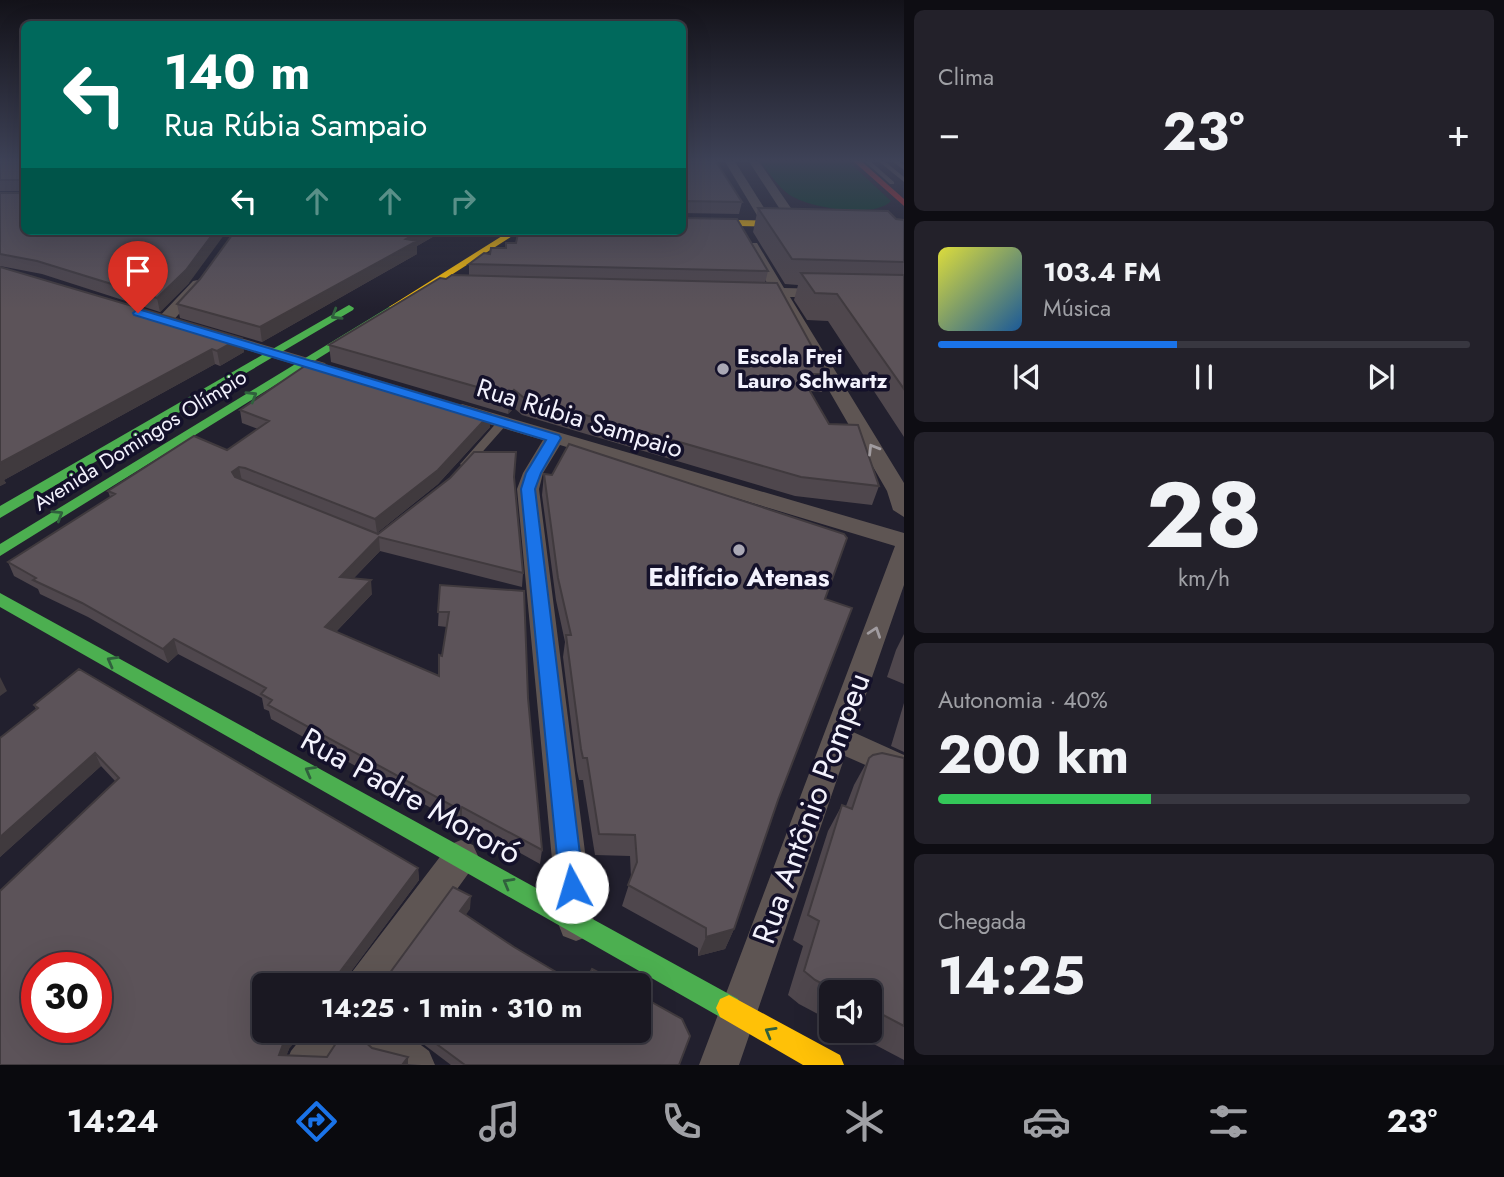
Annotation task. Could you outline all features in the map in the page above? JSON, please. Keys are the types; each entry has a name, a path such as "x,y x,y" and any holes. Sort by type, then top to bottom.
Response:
{"main road":[{"path":"686,212 904,214"},
{"path":"686,222 904,226"},
{"path":"458,276 460,259 497,235"},
{"name":"Avenida Domingos Olímpio","path":"0,551 433,283 458,276 511,235"},
{"name":"Avenida Domingos Olímpio","path":"0,513 368,296"},
{"name":"Rua Padre Mororó","path":"0,599 830,1065"}],"street":[{"path":"759,210 762,214"},
{"path":"786,210 789,214"},
{"path":"738,223 898,491 904,510"},
{"path":"208,268 188,298 157,319 337,372"},
{"path":"739,291 848,294"},
{"name":"Rua Rúbia Sampaio","path":"439,403 904,541"},
{"path":"554,438 533,473 528,489 576,923"},
{"name":"Rua Antônio Pompeu","path":"719,1065 904,550"},
{"path":"838,739 904,769"},
{"path":"374,973 461,856"},
{"path":"305,1065 322,1043"},
{"path":"386,1043 415,1065"}],"lane":[{"path":"461,470 503,422"}],"building":[{"path":"0,210 21,210 21,235 212,235 186,270 157,298 37,261 0,254"},
{"path":"759,210 888,211 896,219 904,220 904,262 792,259"},
{"path":"686,218 737,219 768,271 469,264 484,253 490,254 491,248 506,248 506,243 516,243 518,235 686,235"},
{"path":"232,235 413,235 406,239 417,241 260,327 177,304 200,279"},
{"path":"0,267 241,338 217,351 212,349 0,463"},
{"path":"801,273 904,275 904,389 837,294 815,293"},
{"path":"452,275 777,283 827,374 800,374 829,424 858,425 879,486 801,477 523,397 514,390 509,396 329,345 440,278 446,279"},
{"path":"312,361 490,414 438,470 375,519 245,468 239,467 232,472 235,477 378,534 450,478 474,452 516,452 514,477 523,573 379,537 340,577 371,580 325,627 439,676 439,655 442,656 449,612 438,612 440,585 524,591 528,698 542,850 462,807 460,810 268,705 272,700 261,694 266,688 174,639 163,649 82,603 33,580 36,578 8,562 115,494 108,491 194,436 227,450 269,421 240,410"},
{"path":"569,444 844,534 847,538 825,599 852,608 778,800 734,929 706,937 706,928 628,885 637,862 635,835 599,834 587,758 583,758 581,749 566,635 571,635 558,578 544,474 552,475"},
{"path":"79,669 418,868 339,973 252,973 252,1043 284,1043 279,1055 327,1057 336,1043 366,1043 372,1048 408,1057 402,1065 0,1065 0,891 119,778 95,753 0,837 0,738 38,708 34,705"},
{"path":"882,753 904,758 904,1026 882,1014 882,980 819,982 804,971 819,921 808,915 842,805 852,809 869,758"},
{"path":"453,887 471,896 460,911 558,973 390,973"},
{"path":"651,1002 682,1019 690,1036 679,1065 465,1065 435,1043 651,1043"}],"traffic: fast":[{"path":"0,551 394,307"},
{"path":"0,513 349,308"},
{"path":"0,599 729,1008"}],"traffic: slow":[{"path":"686,222 904,226"},
{"path":"394,307 510,235"},
{"path":"729,1008 830,1065"}],"place":[{"name":"Escola Frei Lauro Schwartz","path":"723,369"},
{"name":"Edifício Atenas","path":"739,550"}],"route":[{"path":"138,313 554,438 533,473 528,489 572,887"}]}
